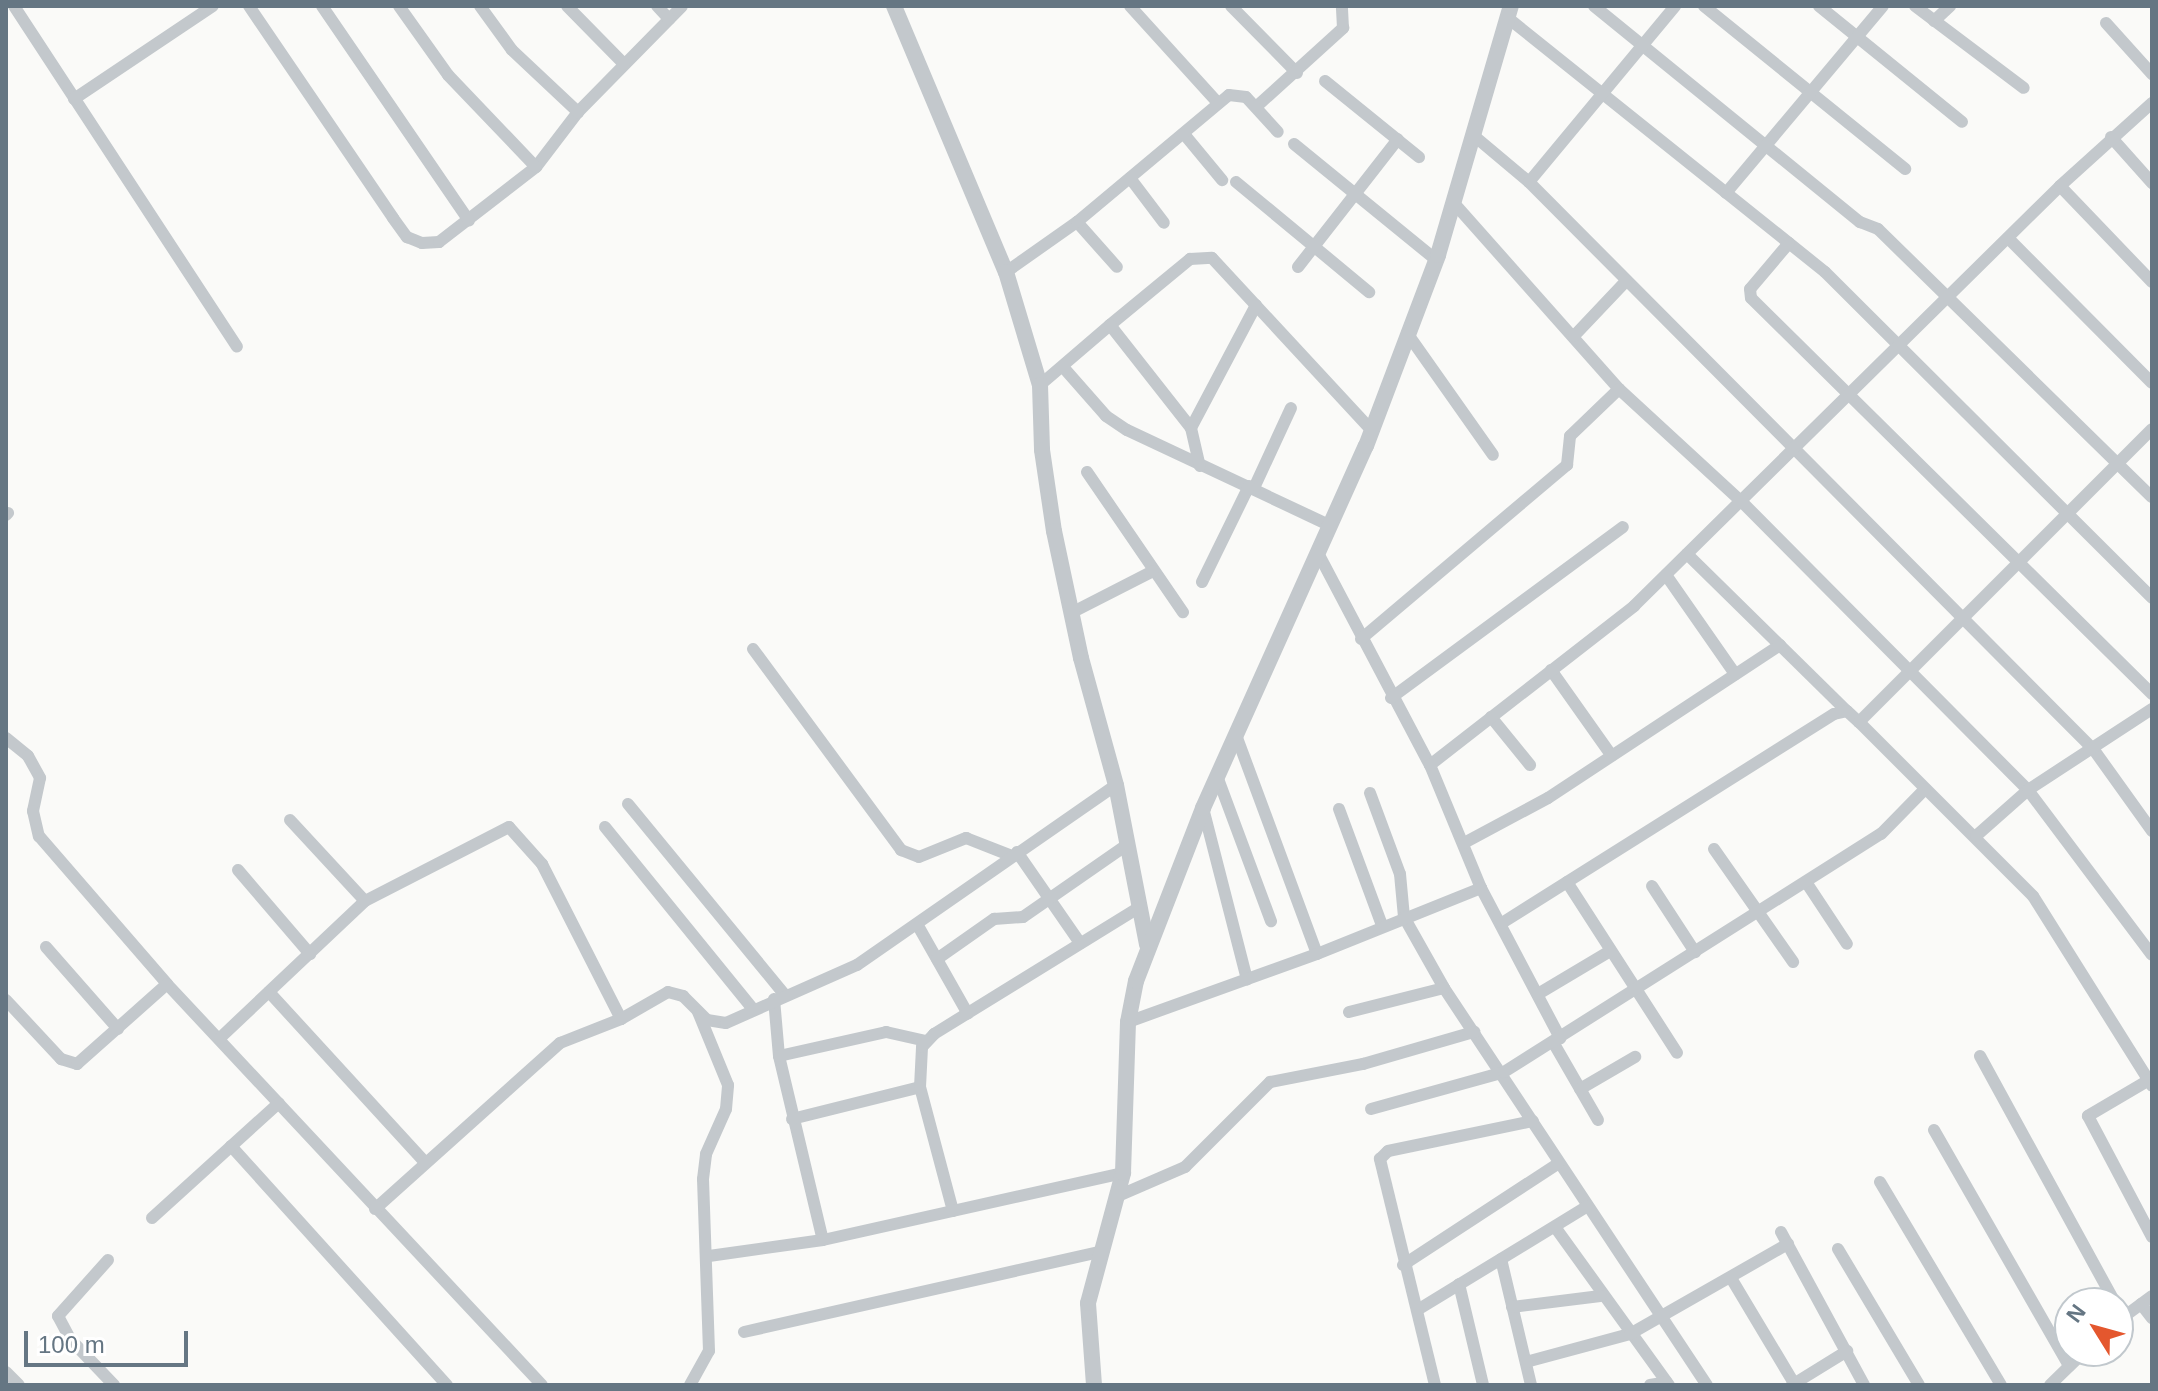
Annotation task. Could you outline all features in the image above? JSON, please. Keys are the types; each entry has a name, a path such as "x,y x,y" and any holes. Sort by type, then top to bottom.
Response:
{"street":[{"path":"14,6 237,347"},
{"path":"74,99 213,6"},
{"path":"249,6 407,237 422,243 439,242 536,167 578,112 682,6"},
{"path":"322,6 469,221"},
{"path":"399,6 448,75 536,167"},
{"path":"480,6 512,50 578,112"},
{"path":"567,6 624,64"},
{"path":"657,6 669,19"},
{"path":"894,6 1006,272 1040,385 1042,450 1071,613 1116,785 1148,949"},
{"path":"1130,6 1218,103"},
{"path":"1231,6 1297,73"},
{"path":"1256,107 1343,28 1342,6"},
{"path":"1594,6 1769,143 1860,222 1878,229 2119,461 2152,497"},
{"path":"1529,182 1605,96 1675,6"},
{"path":"1704,6 1814,90 1905,169"},
{"path":"1819,6 1962,122"},
{"path":"1726,193 1883,6"},
{"path":"1915,6 2024,88"},
{"path":"1934,21 1950,6"},
{"path":"1094,1385 1088,1303 1123,1173 1128,1022 1148,949 1203,808 1372,431 1436,260 1510,12 1605,96 1825,272 2152,598"},
{"path":"2106,23 2152,74"},
{"path":"1325,81 1419,157"},
{"path":"1006,272 1077,222 1218,103 1240,93 1278,132"},
{"path":"1430,765 1666,575 1899,349 1948,295 2060,186 2152,103"},
{"path":"1184,134 1222,180"},
{"path":"1473,135 1529,182 2094,750 2152,831"},
{"path":"2111,137 2152,183"},
{"path":"1298,267 1398,139"},
{"path":"1294,144 1436,260"},
{"path":"1130,178 1164,223"},
{"path":"1236,182 1369,292"},
{"path":"2060,186 2152,282"},
{"path":"1453,202 1619,389 1741,501 1909,675 2028,790 2152,955"},
{"path":"1077,222 1117,267"},
{"path":"2008,238 2152,383"},
{"path":"1789,243 1750,289 1751,298 1848,399 2152,694"},
{"path":"1040,385 1190,259 1201,256 1221,265 1372,431"},
{"path":"1574,336 1626,281"},
{"path":"1191,428 1256,305"},
{"path":"1110,325 1191,428 1200,466"},
{"path":"1407,333 1493,455"},
{"path":"1063,367 1106,416 1200,466 1329,525"},
{"path":"1361,639 1567,465 1570,436 1619,389"},
{"path":"1202,582 1291,408"},
{"path":"1859,722 2152,429"},
{"path":"1087,472 1183,612"},
{"path":"1391,698 1623,527"},
{"path":"1318,553 1391,698 1430,765 1481,888 1538,994 1580,1089 1598,1120"},
{"path":"1687,554 1976,836 2040,906 2150,1083 2088,1116 2152,1237"},
{"path":"1071,613 1153,571"},
{"path":"1666,575 1735,674"},
{"path":"1464,843 1612,756 1780,645"},
{"path":"753,649 901,850 919,857 966,838 1014,854 1080,943"},
{"path":"1551,670 1612,756"},
{"path":"1976,836 2028,790 2094,750 2152,709"},
{"path":"1502,923 1810,728 1847,711"},
{"path":"1491,717 1530,765"},
{"path":"1236,735 1317,954"},
{"path":"6,738 28,756 40,778 33,811 39,836 167,984 542,1385"},
{"path":"1217,776 1271,921"},
{"path":"698,1012 726,1023 779,996 857,965 1116,785"},
{"path":"1371,1109 1504,1072 1881,834 1925,789"},
{"path":"1370,793 1400,874 1404,917 1444,988 1504,1072 1586,1207 1707,1385"},
{"path":"628,804 779,996 779,1056 823,1240"},
{"path":"1203,808 1247,979"},
{"path":"1339,809 1382,925"},
{"path":"290,820 365,901"},
{"path":"220,1038 365,901 509,827 542,864 621,1019"},
{"path":"605,827 753,1009"},
{"path":"937,959 994,919 1023,917 1048,896 1128,844"},
{"path":"1714,849 1793,962"},
{"path":"238,870 310,954"},
{"path":"1567,882 1677,1053"},
{"path":"1806,882 1847,944"},
{"path":"1652,886 1695,952"},
{"path":"1128,1022 1317,954 1382,925 1481,888"},
{"path":"779,1056 886,1032 926,1041 1141,906"},
{"path":"917,924 968,1014"},
{"path":"46,947 118,1029"},
{"path":"1538,994 1610,951"},
{"path":"6,1000 70,1065 86,1059 167,984"},
{"path":"1349,1012 1444,988"},
{"path":"269,992 424,1161"},
{"path":"375,1209 468,1121 505,1097 560,1043 621,1019 668,992 683,996 698,1012 728,1085 726,1109 706,1154 703,1179 709,1256 709,1351 690,1385"},
{"path":"1118,1196 1185,1167 1270,1082 1363,1064 1474,1032"},
{"path":"926,1041 920,1087 953,1211"},
{"path":"1980,1056 2105,1287"},
{"path":"1580,1089 1635,1057"},
{"path":"792,1119 920,1087"},
{"path":"152,1218 279,1103"},
{"path":"1435,1385 1419,1309 1403,1265 1379,1165 1383,1155 1533,1121"},
{"path":"1934,1130 2054,1340"},
{"path":"231,1146 447,1385"},
{"path":"1403,1265 1559,1163"},
{"path":"709,1256 823,1240 1123,1173"},
{"path":"1880,1182 2001,1385"},
{"path":"1419,1309 1586,1207"},
{"path":"1555,1227 1600,1296 1668,1384"},
{"path":"1526,1362 1630,1334 1731,1278 1785,1238 1864,1385"},
{"path":"1838,1249 1919,1385"},
{"path":"744,1332 1103,1251"},
{"path":"1501,1259 1531,1385"},
{"path":"108,1260 58,1316 70,1339 114,1385"},
{"path":"1731,1278 1794,1385 1847,1351"},
{"path":"1459,1284 1483,1385"},
{"path":"1512,1307 1600,1296"},
{"path":"2147,1300 2152,1318"},
{"path":"2050,1385 2068,1367"},
{"path":"6,1372 19,1385"},
{"path":"1650,1385 1668,1384"}]}
